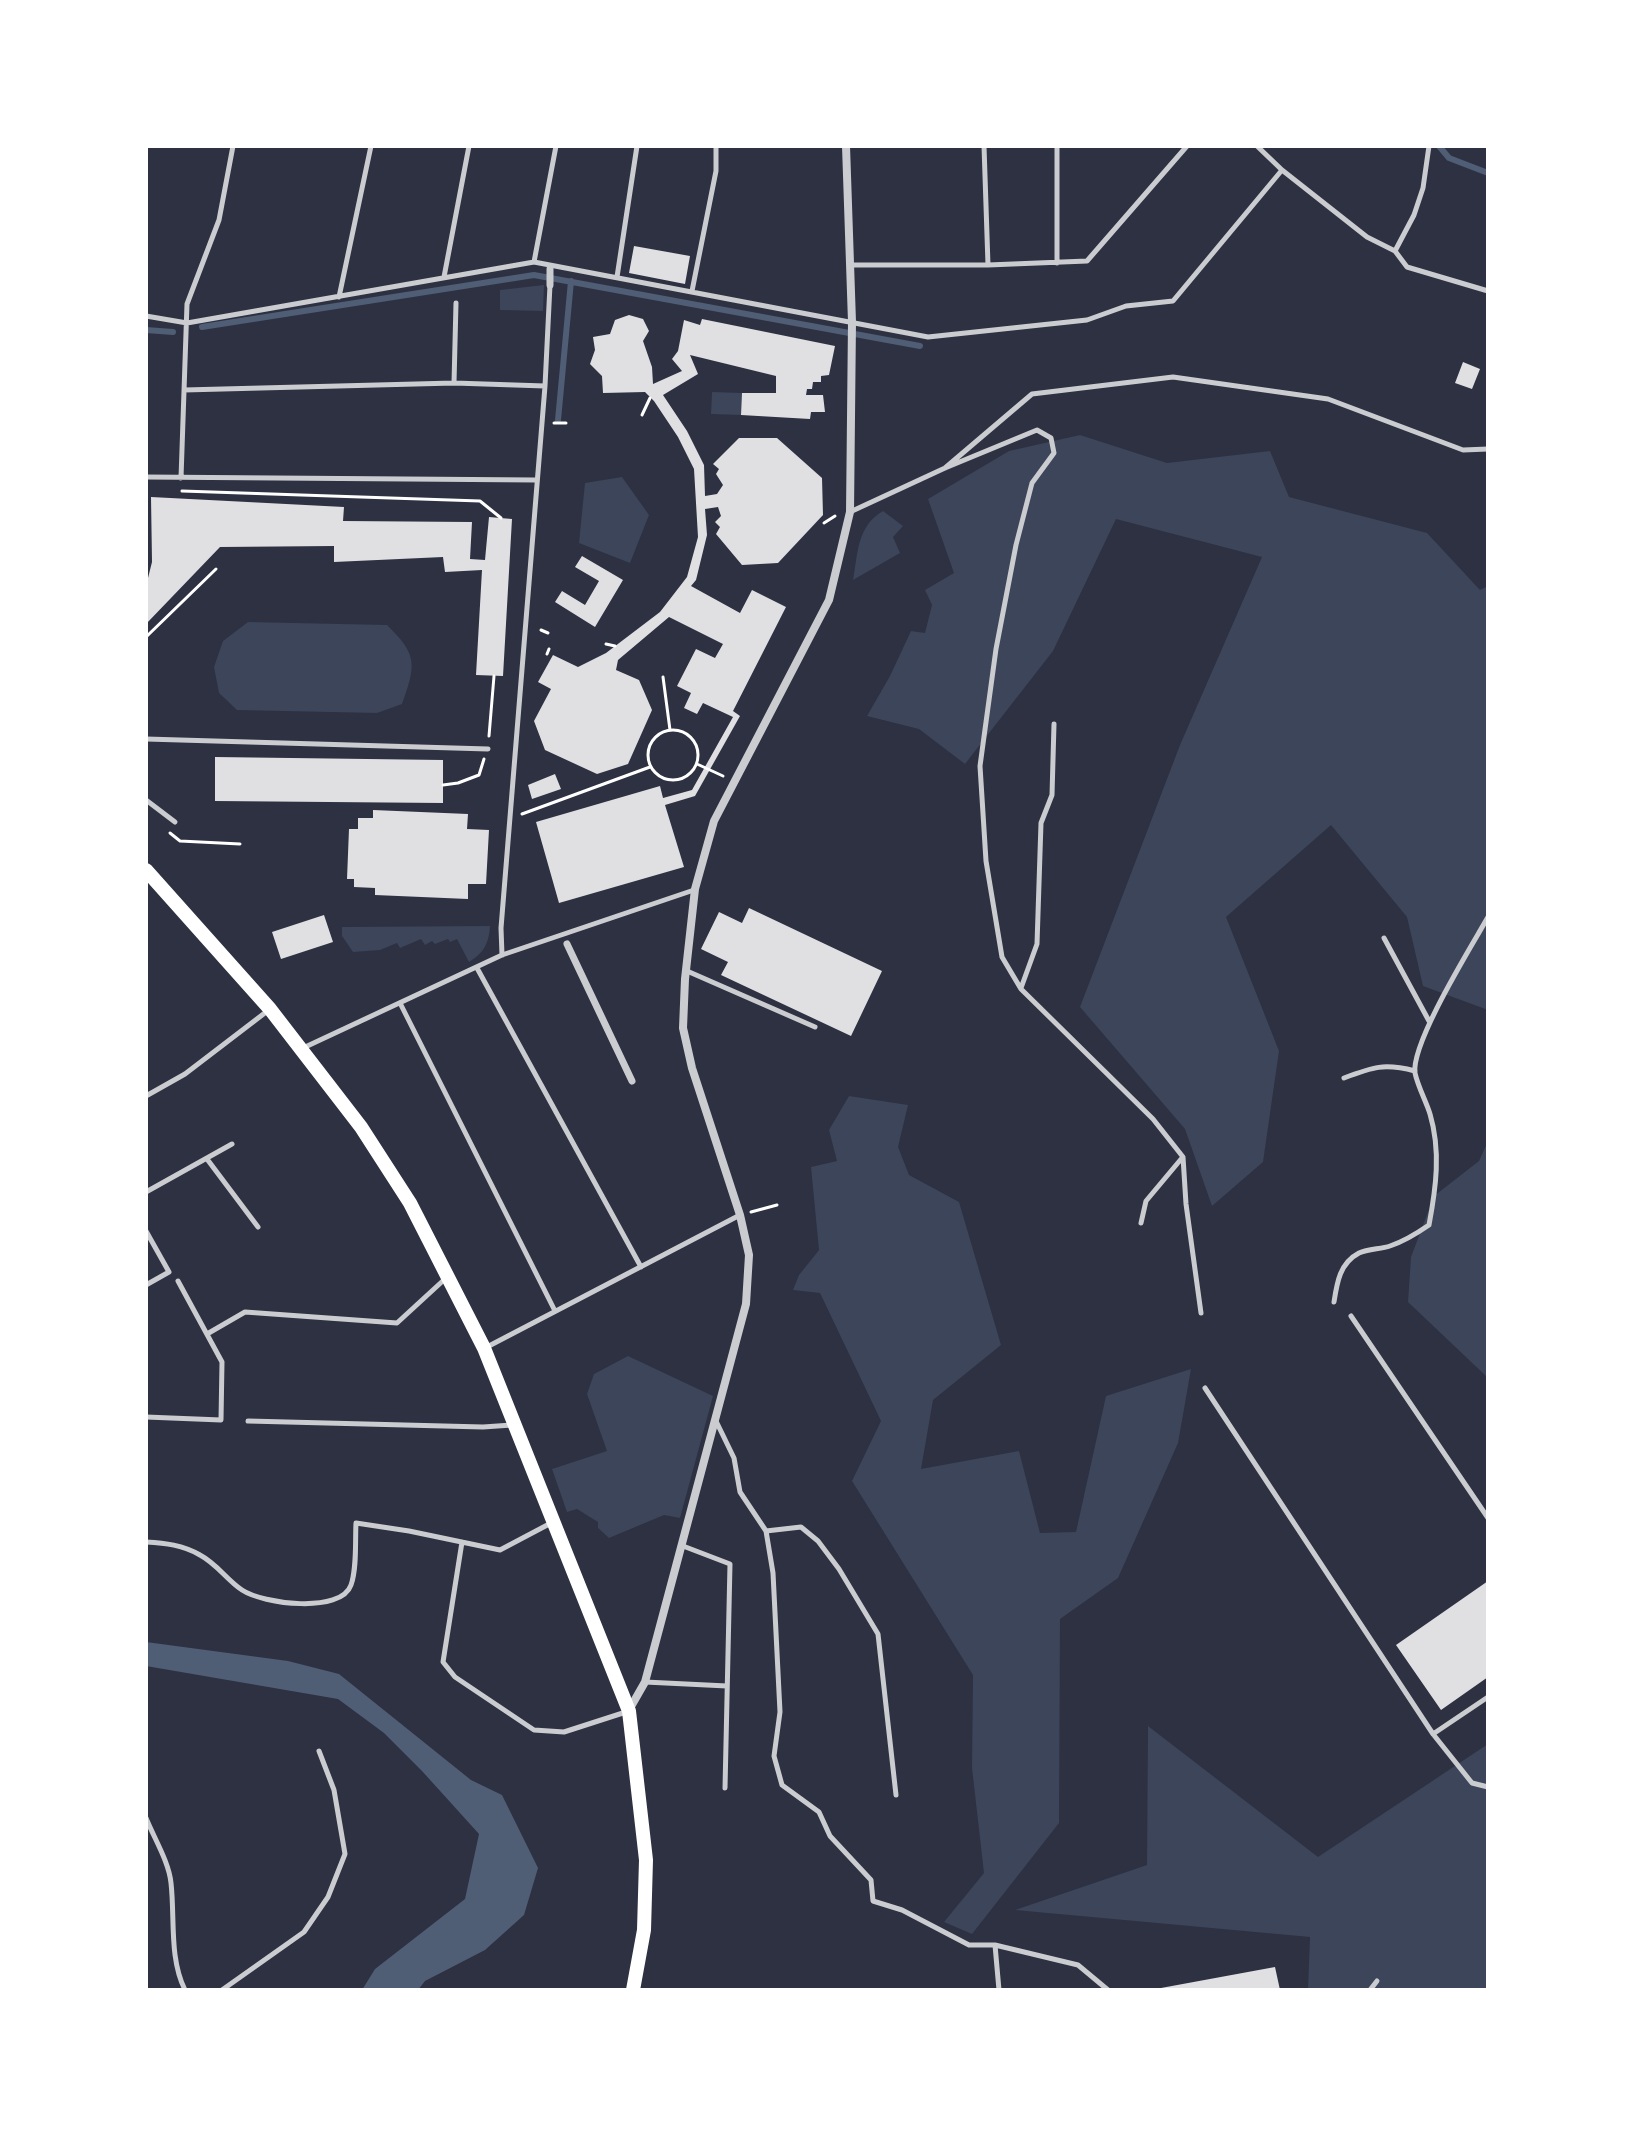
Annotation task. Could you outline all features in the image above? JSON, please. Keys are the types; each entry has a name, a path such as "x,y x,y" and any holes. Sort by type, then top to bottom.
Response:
{"main road":[{"path":"146,870 270,1009 369,1140 410,1203 484,1348 629,1711 646,1860 644,1930 633,1990"}],"street":[{"path":"629,1711 645,1682 746,1304 749,1255 740,1215 692,1068 683,1028 686,971 695,889 714,821 829,600 850,512 852,322 846,146"},
{"path":"550,269 550,285"},
{"path":"567,944 632,1081"}],"lane":[{"path":"181,478 187,304 219,220 233,146"},
{"path":"339,297 371,146"},
{"path":"444,277 469,146"},
{"path":"534,262 556,146"},
{"path":"617,277 637,146"},
{"path":"692,291 716,171 716,146"},
{"path":"984,146 988,265"},
{"path":"1057,146 1057,263"},
{"path":"849,265 1087,261 1187,146"},
{"path":"1257,146 1282,170 1367,237 1395,251 1407,267 1488,291"},
{"path":"1395,251 1414,215 1423,188 1429,147"},
{"path":"146,316 187,323 534,262 928,337 1087,320 1126,306 1173,301 1282,170"},
{"path":"502,955 501,928 545,386 550,285"},
{"path":"454,383 456,303"},
{"path":"945,468 1032,394 1173,377 1328,399 1463,450 1488,449"},
{"path":"184,390 454,383 545,386"},
{"path":"850,512 1037,430 1051,438 1054,453 1032,483 1016,545 996,649 980,766 986,861 1002,957 1021,989 1153,1119 1183,1157 1186,1204 1201,1313"},
{"path":"146,477 536,480"},
{"path":"1021,989 1037,944 1041,823 1052,795 1054,724"},
{"path":"146,739 488,749"},
{"path":"146,800 175,822"},
{"path":"302,1048 502,955 695,889"},
{"path":"1334,1302 1337,1280 1343,1267 1360,1253 1410,1239 1429,1225 1437,1186 1436,1150 1431,1118 1415,1071 1429,1022 1488,917"},
{"path":"1384,938 1429,1022"},
{"path":"477,968 641,1267"},
{"path":"686,971 815,1027"},
{"path":"400,1003 555,1311"},
{"path":"146,1096 185,1074 270,1009"},
{"path":"1344,1078 1375,1066 1393,1065 1415,1071"},
{"path":"146,1192 232,1144"},
{"path":"1141,1223 1146,1201 1183,1157"},
{"path":"207,1159 258,1227"},
{"path":"484,1348 740,1215"},
{"path":"146,1231 169,1272 146,1285"},
{"path":"207,1334 245,1312 397,1323 449,1275"},
{"path":"146,1417 221,1420 222,1362 178,1281"},
{"path":"1351,1316 1488,1518"},
{"path":"1205,1388 1433,1734 1472,1783 1488,1787"},
{"path":"248,1421 483,1427 517,1425"},
{"path":"716,1421 734,1458 740,1492 766,1531 773,1573 780,1712 774,1756 782,1785 819,1812 830,1836 871,1880 873,1901 902,1910 969,1945 995,1945 1078,1965 1108,1990"},
{"path":"146,1542 170,1543 198,1554 218,1567 244,1592 286,1603 322,1604 346,1595 352,1584 356,1523 500,1550 554,1522"},
{"path":"766,1531 801,1527 818,1541 839,1569 878,1634 896,1795"},
{"path":"462,1542 443,1662 455,1677 534,1730 564,1732 629,1711"},
{"path":"683,1546 730,1564 725,1788"},
{"path":"645,1682 727,1686"},
{"path":"1433,1734 1488,1697"},
{"path":"222,1990 304,1932 328,1897 345,1854 334,1790 319,1751"},
{"path":"146,1818 171,1879 174,1944 185,1990"},
{"path":"995,1945 999,1990"},
{"path":"1370,1990 1377,1981"}],"path":[{"path":"642,415 650,398"},
{"path":"559,423 566,423"},
{"path":"169,491 480,501 501,518"},
{"path":"146,637 216,569"},
{"path":"541,630 548,633"},
{"path":"606,644 615,646"},
{"path":"663,677 670,730"},
{"path":"670,730 685,734 692,739 698,755 696,764 685,777 677,780 661,777 650,767 650,743 670,730"},
{"path":"696,764 734,780"},
{"path":"510,816 650,767"},
{"path":"169,832 180,841 240,844"},
{"path":"740,1215 777,1205"}],"shaded area":[{"path":"544,285 543,311 500,310 500,290"},
{"path":"712,392 742,393 741,415 711,414"},
{"path":"1080,435 1167,463 1270,451 1289,497 1427,533 1480,590 1488,586 1488,1010 1423,986 1407,917 1331,825 1226,917 1279,1051 1263,1162 1212,1206 1185,1129 1080,1007 1180,745 1262,557 1116,519 1053,651 965,764 919,729 867,716 911,631 925,633 932,605 925,590 954,573 928,499 1009,451"},
{"path":"622,477 649,515 630,563 579,543 585,483"},
{"path":"883,511 903,526 893,537 900,553 853,580 863,532"},
{"path":"248,622 387,625 404,645 411,661 412,670 402,704 377,713 237,710 219,693 214,667 223,641"},
{"path":"490,926 485,947 469,962 457,939 435,944 432,941 425,945 421,939 400,948 397,943 380,950 353,952 342,936 342,927"},
{"path":"849,1096 908,1105 898,1147 909,1175 959,1202 1001,1345 933,1400 921,1469 1019,1451 1040,1533 1076,1532 1106,1396 1191,1369 1178,1443 1118,1578 1060,1619 1059,1823 972,1934 944,1922 984,1873 972,1768 973,1675 852,1481 881,1421 820,1293 793,1290 799,1275 819,1250 811,1167 837,1161 829,1130"},
{"path":"1488,1141 1488,1378 1408,1302 1411,1257 1434,1196 1479,1161"},
{"path":"628,1356 713,1396 680,1518 664,1515 609,1538 598,1528 598,1522 577,1509 567,1512 552,1469 607,1451 587,1394 594,1374"},
{"path":"146,1642 288,1661 339,1674 471,1780 502,1795 538,1868 524,1915 485,1950 425,1981 418,1990 362,1990 375,1969 465,1899 479,1834 384,1733 338,1699 146,1666"},
{"path":"1148,1726 1318,1857 1488,1744 1488,1990 1308,1990 1310,1937 1015,1910 1147,1865"}],"building":[{"path":"634,246 690,256 685,284 629,273"},
{"path":"629,315 643,319 649,331 643,341 652,367 653,384 682,371 672,359 678,351 684,320 700,325 702,319 835,346 829,375 821,376 821,382 813,382 812,389 807,389 806,395 823,395 825,412 811,412 810,419 741,415 742,393 776,393 776,376 690,355 698,374 663,395 687,431 704,465 705,496 717,494 723,485 716,474 719,469 713,464 739,438 777,438 822,478 823,515 778,563 742,565 716,534 720,527 715,522 721,516 718,507 705,509 707,535 696,580 691,586 740,613 752,590 786,607 733,711 740,716 695,796 665,805 684,867 559,903 536,822 660,786 663,798 692,790 733,717 703,703 697,714 684,708 691,693 677,686 696,649 715,658 723,644 669,617 618,660 616,670 639,680 652,710 628,764 597,774 545,750 534,721 551,689 538,682 553,655 578,667 606,653 660,612 687,577 698,537 694,469 678,437 645,392 603,393 602,376 590,364 595,350 593,337 610,334 615,320"},
{"path":"1463,362 1480,369 1472,389 1455,383"},
{"path":"151,497 344,507 343,521 472,522 470,559 485,560 489,517 512,519 503,676 476,675 482,570 445,572 443,557 334,562 334,546 220,547 146,624 146,586 152,562"},
{"path":"582,556 623,580 595,627 555,602 562,591 585,605 599,581 575,567"},
{"path":"215,757 443,760 443,803 215,801"},
{"path":"555,774 561,789 532,799 528,785"},
{"path":"373,810 468,814 467,829 489,830 486,884 468,884 468,899 375,895 375,888 354,887 354,879 347,879 349,829 358,829 358,818 373,818"},
{"path":"749,908 882,971 851,1036 721,975 728,962 701,949 719,912 742,923"},
{"path":"324,915 333,942 281,959 272,932"},
{"path":"1488,1581 1488,1677 1441,1710 1396,1645"},
{"path":"1275,1967 1280,1990 1161,1990 1161,1988"}],"waterway":[{"path":"1439,146 1449,158 1488,173"},
{"path":"202,327 534,275 920,346"},
{"path":"558,420 571,281"},
{"path":"146,330 173,332"}]}
